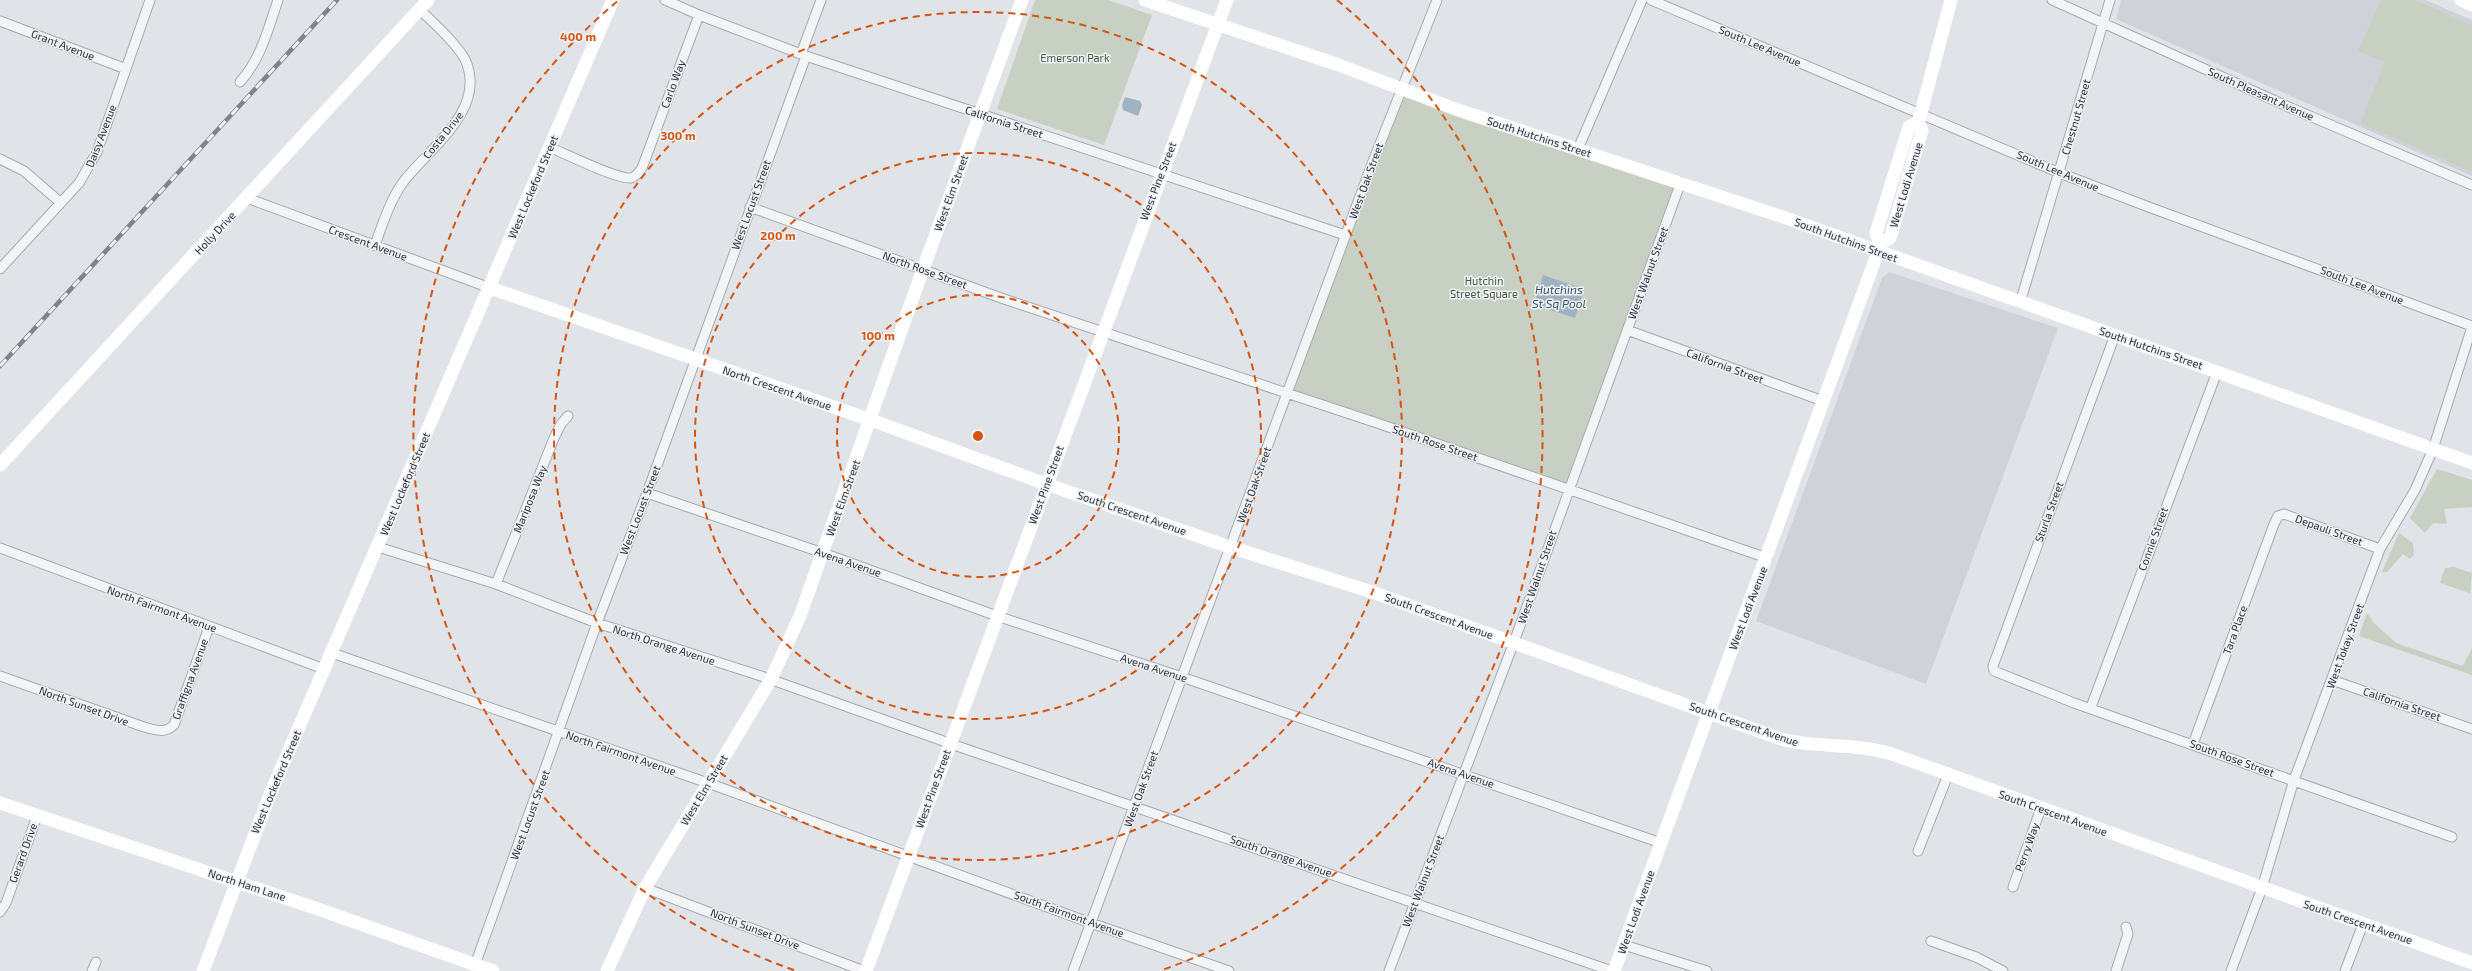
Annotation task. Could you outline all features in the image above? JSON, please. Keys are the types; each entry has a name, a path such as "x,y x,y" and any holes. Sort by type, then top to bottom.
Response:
{"street":[{"name":"Daisy Avenue","path":"0,269 79,183 94,159 150,0"},
{"path":"240,82 250,71 261,52 278,0"},
{"name":"West Lockeford Street","path":"202,971 271,792 490,288 613,0"},
{"name":"California Street","path":"665,0 699,16 804,55 1346,236"},
{"name":"West Locust Street","path":"475,965 560,731 597,623 647,493 750,207 804,55 820,0"},
{"name":"West Elm Street","path":"607,971 645,888 770,679 800,616 871,420 923,269 981,115 1022,0"},
{"name":"South Hutchins Street","path":"1145,0 1400,87 1458,110 1879,248 2020,303 2115,335 2472,463"},
{"name":"West Pine Street","path":"865,971 909,856 1102,330 1227,0"},
{"name":"West Oak Street","path":"1073,971 1400,87 1437,0"},
{"path":"1578,149 1642,0"},
{"name":"South Lee Avenue","path":"1651,0 1919,118 2146,206 2472,326"},
{"name":"West Lodi Avenue","path":"1613,971 1624,945 1708,712 1767,558 1879,248 1876,233 1880,219 1909,127 1919,118 1952,0"},
{"name":"South Pleasant Avenue","path":"2052,0 2291,108 2472,185"},
{"name":"Chestnut Street","path":"2020,303 2110,0"},
{"path":"2461,0 2472,5"},
{"name":"Holly Drive","path":"0,465 424,4"},
{"name":"Costa Drive","path":"375,245 392,202 404,182 461,115 468,101 471,85 465,57 424,4"},
{"name":"Carlo Way","path":"549,147 618,176 630,178 636,176 642,168 699,16"},
{"name":"Grant Avenue","path":"0,21 126,69"},
{"path":"0,159 24,171 61,202"},
{"name":"West Walnut Street","path":"1389,971 1514,642 1568,488 1681,182"},
{"name":"Crescent Avenue","path":"247,198 490,288"},
{"name":"North Rose Street","path":"750,207 1004,299 1102,330"},
{"name":"North Crescent Avenue","path":"490,288 871,420 1063,489"},
{"name":"West Tokay Street","path":"2231,971 2262,888 2294,780 2380,549 2415,490 2433,449 2472,326"},
{"name":"South Rose Street","path":"1102,330 1568,488 1767,558"},
{"name":"California Street","path":"1627,330 1823,401"},
{"name":"Sturla Street","path":"2012,679 1994,671 1993,666 2115,335"},
{"name":"Connie Street","path":"2091,707 2217,372"},
{"name":"Mariposa Way","path":"496,584 554,438 561,424 568,416"},
{"name":"South Crescent Avenue","path":"1063,489 1230,547 1372,592 1784,740 1802,744 1873,748 2472,963"},
{"name":"Avena Avenue","path":"647,493 823,553 997,616 1182,677 1660,843"},
{"name":"Depauli Street","path":"2278,516 2284,514 2380,549"},
{"name":"Tara Place","path":"2193,744 2278,516"},
{"name":"North Orange Avenue","path":"378,547 496,584 597,623 770,679 950,743"},
{"name":"North Fairmont Avenue","path":"0,548 324,669"},
{"name":"Graffigna Avenue","path":"169,730 174,725 209,627"},
{"name":"North Fairmont Avenue","path":"332,653 708,783 909,856"},
{"name":"North Sunset Drive","path":"0,676 144,727 161,732 169,730"},
{"name":"South Rose Street","path":"2012,679 2452,837"},
{"name":"California Street","path":"2332,680 2472,729"},
{"name":"South Orange Avenue","path":"950,743 1613,971"},
{"path":"1918,852 1948,775"},
{"name":"North Ham Lane","path":"0,803 236,882 493,971"},
{"name":"Perry Way","path":"2013,887 2041,808"},
{"name":"Gerard Drive","path":"0,912 6,903 37,816"},
{"name":"South Fairmont Avenue","path":"909,856 1091,923 1229,971"},
{"name":"North Sunset Drive","path":"645,888 865,971"},
{"path":"2345,971 2363,924"},
{"path":"2116,971 2128,934 2126,927"},
{"path":"1931,941 1976,957 2003,971"},
{"path":"1624,945 1707,971"}],"shaded area":[{"path":"2121,0 2425,0 2472,20 2472,176 2116,19"},
{"path":"1889,272 2058,328 1926,684 1756,621 1882,278"}],"green space":[{"name":"Emerson Park","path":"1035,0 1108,0 1152,15 1104,145 997,109"},
{"path":"2381,0 2415,0 2472,25 2472,172 2360,123 2385,62 2358,51"},
{"name":"Hutchin Street Square","path":"1400,87 1681,182 1568,488 1288,393"},
{"path":"2437,469 2472,480 2472,507 2444,509 2447,524 2433,523 2425,533 2410,518"},
{"path":"2399,533 2413,543 2414,555 2410,559 2403,554 2387,572 2382,572"},
{"path":"2454,567 2472,573 2470,593 2440,583 2445,568"},
{"path":"2367,613 2375,624 2396,643 2463,666 2472,648 2472,675 2359,636"}],"water":[{"path":"1125,97 1140,101 1142,105 1138,116 1123,110 1122,105"},
{"name":"Hutchins St Sq Pool","path":"1543,275 1584,289 1575,318 1534,305"}],"railway":[{"path":"0,366 337,0"}]}
